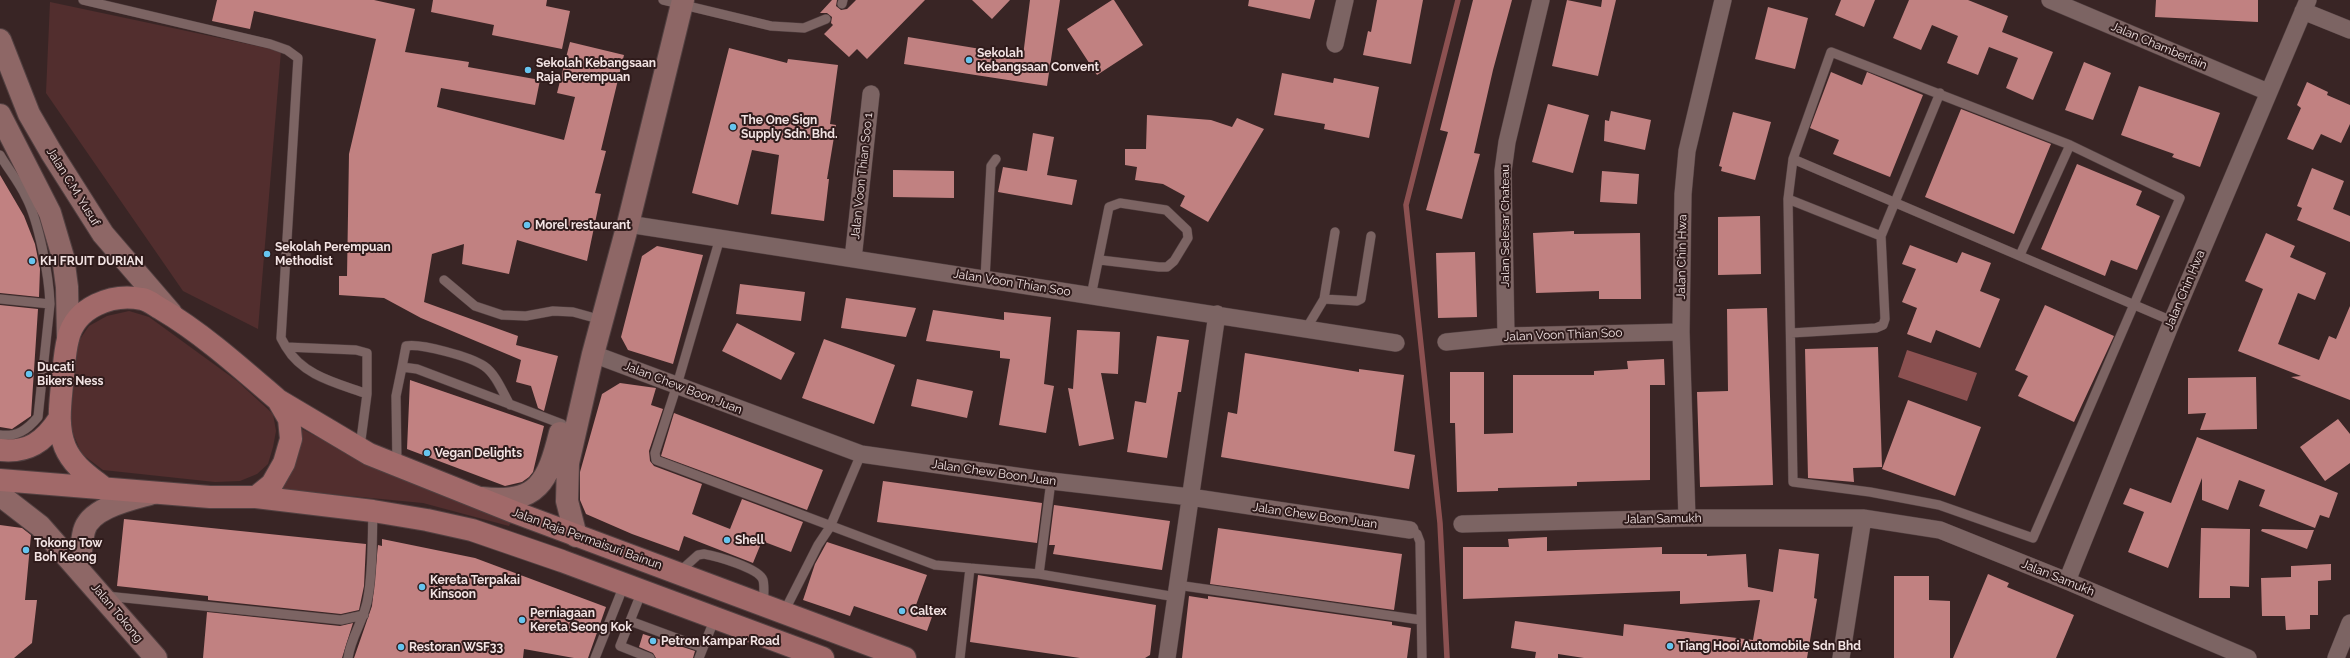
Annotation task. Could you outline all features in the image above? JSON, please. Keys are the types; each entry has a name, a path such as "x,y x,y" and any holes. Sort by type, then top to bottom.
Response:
{"main road":[{"path":"576,536 567,501 567,469 593,354 628,224 676,2"},
{"name":"Jalan C.M. Yusuf","path":"0,40 29,114 51,152 103,234 175,318"},
{"path":"0,115 50,213 63,258 67,287 68,338 58,419 65,446 75,465 104,488"},
{"path":"68,338 76,320 92,307 107,300 123,298 144,299 175,318 278,400 289,419 291,438 284,463 272,484 256,498"},
{"path":"479,498 500,501 519,498 538,486 547,474 553,459 571,386 593,354"},
{"name":"Jalan Raja Permaisuri Bainun","path":"278,400 360,448 397,465 576,536 905,658"},
{"path":"0,450 16,452 27,449 50,433 58,419"},
{"path":"0,480 256,498 373,511 472,530 562,561 823,658"},
{"path":"79,568 84,530 94,516 105,509 154,492"},
{"name":"Jalan Tokong","path":"0,495 40,526 79,568 156,658"}],"street":[{"path":"1335,44 1345,0"},
{"name":"Jalan Selesar Chateau","path":"1506,336 1503,171 1507,142 1541,0"},
{"name":"Jalan Chin Hwa","path":"1688,518 1681,332 1683,194 1687,151 1723,0"},
{"name":"Jalan Chamberlain","path":"2050,0 2268,92"},
{"path":"2305,6 2350,30"},
{"name":"Jalan Chin Hwa","path":"2067,581 2172,321 2305,6"},
{"name":"Jalan Voon Thian Soo 1","path":"853,259 871,94"},
{"name":"Jalan Voon Thian Soo","path":"628,224 985,280 1217,314 1396,343"},
{"path":"1167,658 1217,314"},
{"name":"Jalan Voon Thian Soo","path":"1446,342 1506,336 1681,332"},
{"name":"Jalan Chew Boon Juan","path":"593,354 861,454 1051,481 1190,498 1410,530"},
{"name":"Jalan Samukh","path":"1462,524 1688,518 1863,518 1940,530 2067,581 2248,658"},
{"path":"1841,658 1863,518"},
{"path":"2336,658 2350,623"}],"lane":[{"path":"83,0 270,44 287,50 298,58 281,338 298,364 312,373 367,394"},
{"path":"676,2 770,26 804,28 826,19"},
{"path":"1831,52 1940,93 2070,145 2180,198 2033,538 1939,504 1870,492 1794,482 1788,199 1794,159 1831,52"},
{"path":"1790,333 1876,328 1883,325 1885,319 1881,236 1896,203 1940,93"},
{"path":"2020,255 2070,145"},
{"path":"0,155 26,198 40,242 49,286 50,304 38,417 27,430 11,436 0,435"},
{"path":"1794,159 2172,321"},
{"path":"985,280 991,166 996,160"},
{"path":"1788,199 1881,236"},
{"path":"1091,296 1100,260 1109,207 1113,204 1120,203 1166,210 1187,230 1188,238 1174,261 1167,267 1100,260"},
{"path":"1306,329 1324,299 1335,232"},
{"path":"1324,299 1357,301 1361,299 1371,236"},
{"path":"720,238 677,385 655,453 656,460 830,527 935,565 1039,574 1421,620"},
{"path":"444,280 476,306 502,315 526,316 553,311 573,312 602,320"},
{"path":"0,299 50,304"},
{"path":"397,465 396,396 406,346 414,344 435,348 484,366 493,376 510,405"},
{"path":"286,347 356,350 367,353 367,394 360,448"},
{"path":"402,367 417,369 562,424"},
{"path":"784,612 818,545 830,527 861,454"},
{"path":"1039,574 1051,481"},
{"path":"348,658 354,633 364,615 369,597 373,511"},
{"path":"1410,530 1417,534 1420,542 1422,658"},
{"path":"678,573 698,555 704,554 744,567 758,574 763,580 764,605"},
{"path":"960,658 970,568"},
{"path":"633,588 630,621 620,646 650,658"},
{"path":"595,658 633,588"},
{"path":"102,595 341,620 364,615"},
{"path":"699,658 715,618"},
{"path":"630,621 702,648"}],"shaded area":[{"path":"50,2 281,51 258,329 183,291 46,93"},
{"path":"129,311 149,317 237,381 273,414 276,431 273,447 268,464 257,474 240,481 215,482 103,470 82,454 70,427 78,342 89,326 107,316"},
{"path":"1907,350 1977,373 1967,401 1898,377"},
{"path":"300,428 404,478 511,522 509,526 423,503 277,489"}],"building":[{"path":"217,0 374,0 415,9 405,52 469,62 468,67 540,80 535,105 441,88 437,107 564,140 575,97 557,93 570,42 624,55 601,150 606,151 595,193 601,194 587,261 517,240 509,274 462,264 464,244 432,254 424,302 518,336 516,345 558,356 544,411 538,408 531,386 516,382 521,360 421,318 384,298 339,295 339,276 347,276 349,154 376,39 254,11 250,29 212,21"},
{"path":"433,0 547,0 546,6 570,11 562,49 492,35 494,25 431,12"},
{"path":"832,0 837,0 836,6 841,10 847,9 856,0 925,0 867,59 857,49 849,57 824,34 833,25 831,23 832,17 827,13 820,13"},
{"path":"972,0 1010,0 992,19"},
{"path":"1030,0 1060,0 1047,86 904,64 908,37 1023,56"},
{"path":"1114,0 1143,45 1097,75 1067,29"},
{"path":"1249,0 1315,0 1310,19 1248,6"},
{"path":"1377,0 1423,0 1411,64 1363,55 1368,31 1371,32"},
{"path":"1473,0 1512,0 1493,70 1474,153 1480,154 1462,219 1426,210 1448,132 1440,130"},
{"path":"1567,0 1601,7 1602,0 1616,0 1598,76 1552,66"},
{"path":"1841,0 1875,0 1864,27 1835,15"},
{"path":"1909,0 1968,0 2008,16 2002,32 2053,52 2033,100 2006,88 2018,58 1989,47 1978,75 1947,63 1958,36 1932,25 1921,50 1893,38"},
{"path":"2156,0 2258,0 2258,22 2155,17"},
{"path":"1768,7 1808,18 1795,69 1755,59"},
{"path":"729,48 787,63 788,59 838,65 830,124 836,125 827,179 829,179 824,221 771,214 779,155 752,150 738,205 692,193"},
{"path":"2084,62 2111,73 2093,120 2065,110"},
{"path":"1831,72 1862,85 1867,72 1923,95 1890,177 1833,154 1839,140 1810,128"},
{"path":"1282,73 1333,83 1334,78 1379,87 1369,138 1324,129 1325,124 1274,115"},
{"path":"2307,82 2328,92 2327,95 2350,105 2350,124 2341,143 2321,134 2313,150 2287,139 2301,108 2297,105"},
{"path":"2139,86 2220,113 2200,167 2172,157 2174,154 2121,135"},
{"path":"1548,104 1589,115 1573,173 1532,162"},
{"path":"1961,109 2051,144 2014,234 1925,197"},
{"path":"1611,111 1651,120 1645,150 1604,141 1605,120 1609,121"},
{"path":"1733,112 1771,122 1755,180 1721,171 1722,167 1719,166"},
{"path":"1147,115 1211,120 1232,127 1237,118 1264,129 1208,222 1180,206 1185,196 1163,184 1135,180 1137,167 1125,165 1125,149 1146,149"},
{"path":"1033,133 1054,137 1047,175 1077,180 1072,205 998,192 1003,167 1027,171"},
{"path":"2077,164 2142,191 2136,205 2160,216 2137,270 2111,260 2105,276 2041,249"},
{"path":"2312,168 2344,181 2333,209 2350,216 2350,242 2297,220 2302,208 2297,206"},
{"path":"893,170 954,171 954,198 893,197"},
{"path":"1602,171 1639,174 1637,204 1600,202"},
{"path":"0,175 24,216 35,244 40,269 39,297 0,293"},
{"path":"1760,216 1761,274 1718,275 1718,217"},
{"path":"1574,231 1574,234 1640,233 1641,299 1599,299 1599,291 1536,293 1533,233"},
{"path":"2266,233 2295,246 2290,257 2326,273 2315,300 2298,293 2278,344 2319,360 2329,336 2336,339 2350,306 2350,400 2291,377 2301,376 2238,351 2263,289 2245,281"},
{"path":"1910,245 1957,263 1962,252 1991,263 1980,291 2000,299 1980,348 1936,330 1931,343 1907,334 1917,308 1902,302 1916,269 1902,264"},
{"path":"657,246 703,255 673,364 628,350 621,337 642,256"},
{"path":"1475,252 1477,317 1438,318 1436,253"},
{"path":"740,284 805,292 801,321 736,314"},
{"path":"846,298 916,308 906,337 841,328"},
{"path":"0,305 38,309 31,416 12,429 0,427"},
{"path":"2045,305 2114,336 2074,422 2018,396 2028,376 2015,370"},
{"path":"1767,308 1773,485 1700,487 1697,392 1728,391 1727,309"},
{"path":"933,310 1004,320 1004,312 1051,317 1044,384 1054,386 1046,433 999,425 1010,359 1000,358 1000,351 926,341"},
{"path":"737,323 795,353 781,380 722,351"},
{"path":"1077,330 1120,332 1118,374 1101,373 1114,439 1079,446 1068,388 1073,389"},
{"path":"1157,336 1189,340 1181,392 1178,392 1167,458 1127,452 1135,401 1146,403"},
{"path":"824,339 895,365 874,424 802,398"},
{"path":"1878,347 1882,467 1853,468 1854,482 1808,478 1805,349"},
{"path":"1245,353 1359,372 1359,369 1404,375 1394,451 1415,455 1409,489 1221,457 1228,412 1237,414"},
{"path":"1664,359 1665,385 1650,385 1650,480 1577,482 1577,486 1498,488 1498,491 1457,492 1455,423 1450,423 1450,372 1484,372 1484,434 1513,433 1513,375 1594,375 1594,371 1628,369 1627,361"},
{"path":"2256,377 2257,429 2200,430 2206,413 2188,414 2188,378"},
{"path":"917,379 973,391 967,418 911,406"},
{"path":"410,380 544,426 533,472 522,482 505,486 407,449"},
{"path":"620,383 656,388 651,405 663,409 649,451 650,461 654,466 702,484 692,514 730,529 742,499 803,522 791,552 762,541 753,563 684,536 679,551 632,534 586,514 580,500 580,472 602,394"},
{"path":"1908,400 1981,427 1955,496 1882,469"},
{"path":"674,413 823,470 807,510 661,456"},
{"path":"2338,419 2350,434 2350,463 2325,481 2300,447"},
{"path":"2197,437 2338,493 2329,518 2320,515 2315,528 2259,506 2265,490 2239,480 2228,510 2202,500 2202,478 2168,568 2128,552 2144,512 2123,504 2130,488 2171,503"},
{"path":"883,481 1042,503 1037,543 877,522"},
{"path":"1054,505 1170,521 1162,570 1053,554 1055,545 1049,545"},
{"path":"124,519 366,544 364,586 359,610 341,614 208,600 208,596 117,586"},
{"path":"0,525 22,528 31,535 25,600 37,600 32,643 14,658 0,658"},
{"path":"1218,528 1402,554 1394,610 1210,584"},
{"path":"2201,528 2250,529 2249,587 2230,586 2230,598 2199,598"},
{"path":"2262,529 2314,530 2307,549 2261,531"},
{"path":"1547,537 1547,551 1662,547 1662,554 1707,554 1707,556 1746,554 1748,587 1773,592 1779,549 1819,554 1814,598 1817,599 1807,658 1584,658 1558,654 1558,658 1535,658 1536,652 1511,648 1515,621 1623,636 1624,624 1753,640 1760,600 1680,604 1680,591 1463,599 1463,547 1509,547 1508,539"},
{"path":"382,539 475,558 606,607 588,658 574,658 524,649 523,658 354,658 372,606 378,545 382,546"},
{"path":"827,542 927,575 916,605 934,611 927,631 854,606 850,616 803,600 815,564"},
{"path":"2331,564 2331,580 2318,581 2318,615 2310,615 2310,629 2286,630 2285,616 2262,616 2261,578 2291,577 2291,566"},
{"path":"1988,574 2009,583 2007,587 2074,615 2056,658 1953,658"},
{"path":"978,575 1156,605 1150,655 1145,658 1080,658 970,642"},
{"path":"1894,576 1929,576 1929,600 1950,601 1950,658 1894,658"},
{"path":"1189,596 1208,599 1208,596 1392,622 1392,625 1411,628 1407,658 1182,658"},
{"path":"207,612 340,626 353,623 342,658 203,658"},
{"name":"Petron Kampar Road","path":"643,634 695,651 693,658 656,658 653,653 639,647"}],"waterway":[{"path":"1447,658 1440,523 1406,205 1458,0"}],"place":[{"name":"Sekolah Kebangsaan Convent","path":"969,60"},
{"name":"Sekolah Kebangsaan Raja Perempuan","path":"528,70"},
{"name":"The One Sign Supply Sdn. Bhd.","path":"733,127"},
{"name":"Morel restaurant","path":"527,225"},
{"name":"Sekolah Perempuan Methodist","path":"267,254"},
{"name":"KH FRUIT DURIAN","path":"32,261"},
{"name":"Ducati Bikers Ness","path":"29,374"},
{"name":"Vegan Delights","path":"427,453"},
{"name":"Shell","path":"727,540"},
{"name":"Tokong Tow Boh Keong","path":"26,550"},
{"name":"Kereta Terpakai Kinsoon","path":"422,587"},
{"name":"Caltex","path":"902,611"},
{"name":"Perniagaan Kereta Seong Kok","path":"522,620"},
{"name":"Petron Kampar Road","path":"653,641"},
{"name":"Tiang Hooi Automobile Sdn Bhd","path":"1670,646"},
{"name":"Restoran WSF33","path":"401,647"}]}
